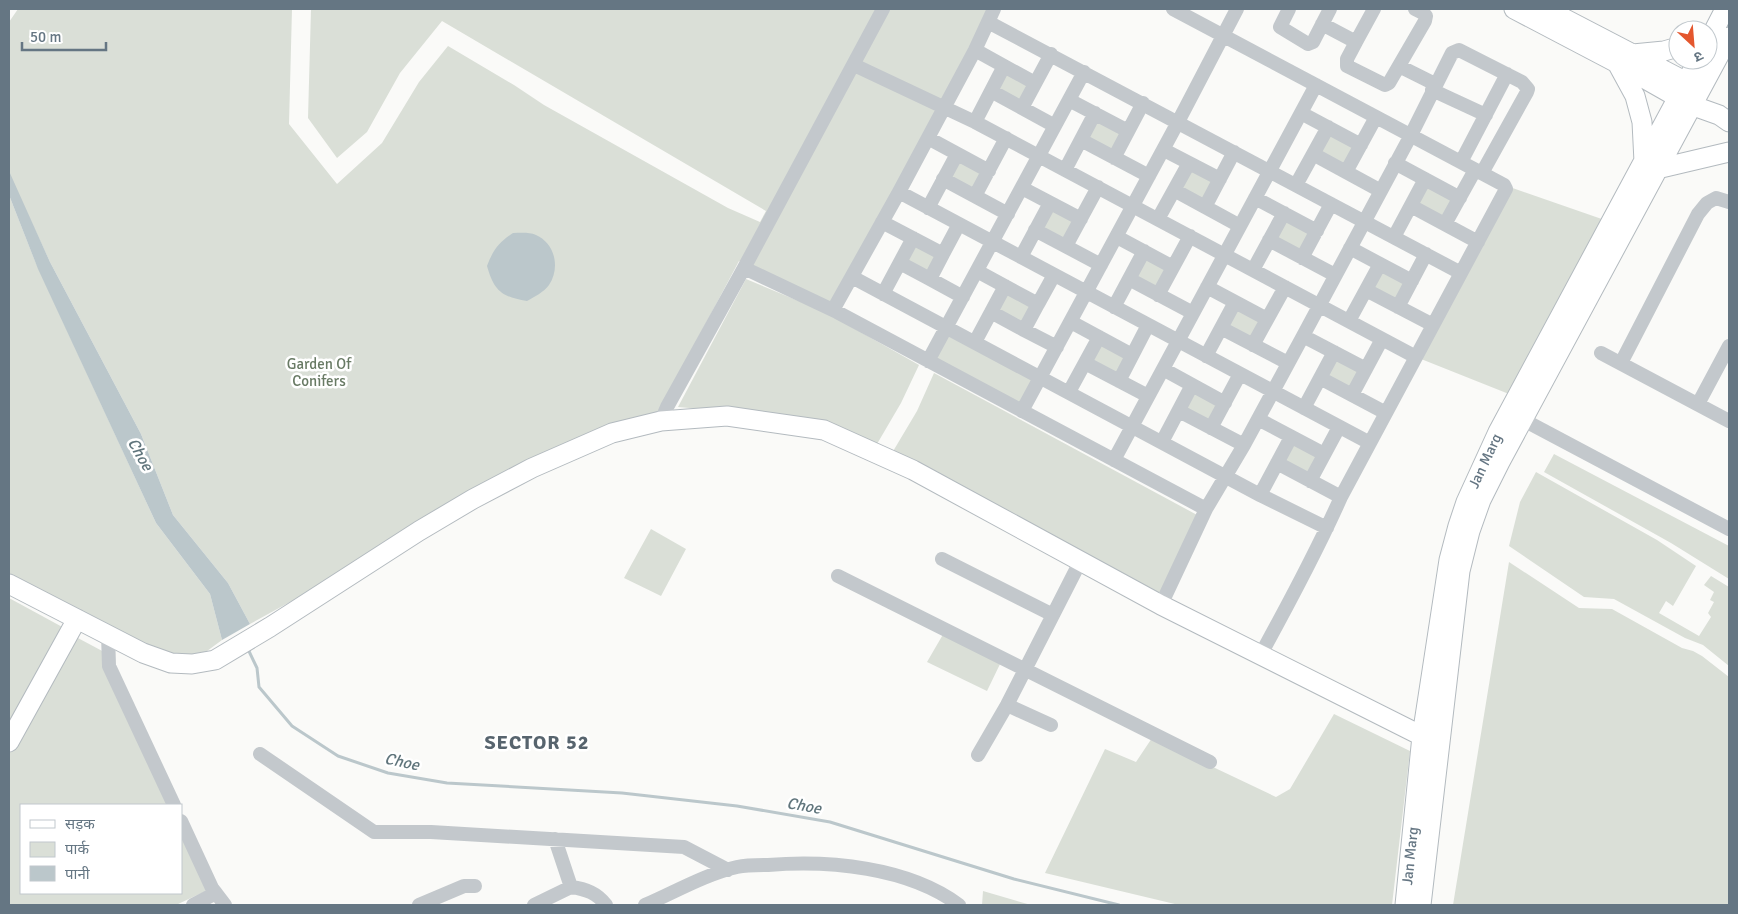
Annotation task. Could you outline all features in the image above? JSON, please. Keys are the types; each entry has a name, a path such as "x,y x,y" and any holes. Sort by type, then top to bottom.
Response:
{"main road":[{"path":"1514,9 1625,59 1668,50"},
{"path":"1546,9 1625,59 1690,94 1724,119"},
{"path":"1718,28 1725,9"},
{"path":"1625,59 1642,122 1651,166 1729,152"},
{"name":"Jan Marg","path":"1405,905 1422,736 1449,560 1466,502 1490,465 1690,94 1696,70"},
{"path":"1690,94 1700,70"},
{"name":"Jan Marg","path":"1421,905 1460,571 1490,465 1513,440 1516,415"},
{"path":"9,584 143,653 171,663 192,664 215,660 419,532 532,468 612,433 661,422 727,416 824,430 913,470 1161,605 1422,736"},
{"path":"9,742 78,618"}],"street":[{"path":"661,422 667,407 883,9"},
{"path":"833,310 928,138 975,50 994,9"},
{"path":"1172,9 1504,185 1506,189 1341,497 1294,595 1261,654"},
{"path":"1022,411 1164,150 1237,9"},
{"path":"1289,9 1280,27 1308,44 1313,42 1330,9"},
{"path":"1374,9 1346,59 1347,66 1386,85 1399,66 1426,16 1416,9"},
{"path":"988,22 1461,273"},
{"path":"1322,24 1356,42"},
{"path":"975,50 1036,83"},
{"path":"1161,605 1206,508 1244,445 1396,164 1452,53 1459,50 1522,82 1526,85 1527,92 1445,224"},
{"path":"1022,108 1051,54"},
{"path":"854,65 945,106 1416,357"},
{"path":"975,122 1004,66"},
{"path":"1399,66 1486,115"},
{"path":"928,361 1084,72"},
{"path":"1461,162 1507,74"},
{"path":"1114,460 1316,85"},
{"path":"991,91 1055,126"},
{"path":"1070,100 1128,131"},
{"path":"1114,158 1143,103"},
{"path":"1065,170 1095,113"},
{"path":"1301,113 1361,145"},
{"path":"1346,172 1376,117"},
{"path":"1296,185 1328,127"},
{"path":"928,138 989,171"},
{"path":"975,196 1006,138"},
{"path":"1081,140 1149,176"},
{"path":"1164,150 1220,179"},
{"path":"1205,207 1234,152"},
{"path":"928,208 957,154"},
{"path":"1313,154 1381,191"},
{"path":"1158,219 1189,163"},
{"path":"1396,164 1460,198"},
{"path":"943,179 1008,214"},
{"path":"1394,237 1425,179"},
{"path":"1066,246 1098,187"},
{"path":"1022,188 1081,219"},
{"path":"1174,190 1240,226"},
{"path":"899,192 1370,443"},
{"path":"1255,198 1317,231"},
{"path":"1621,363 1698,214 1707,203 1716,198 1729,202"},
{"path":"1021,257 1050,203"},
{"path":"1302,258 1331,204"},
{"path":"1411,206 1478,242"},
{"path":"1253,270 1284,213"},
{"path":"882,222 943,254"},
{"path":"930,280 959,224"},
{"path":"1035,230 1101,265"},
{"path":"1158,295 1190,236"},
{"path":"1116,237 1173,267"},
{"path":"883,294 913,238"},
{"path":"1269,240 1335,276"},
{"path":"1350,248 1412,281"},
{"path":"1114,307 1144,251"},
{"path":"1398,307 1426,254"},
{"path":"900,264 963,297"},
{"path":"1350,321 1380,264"},
{"path":"744,268 833,310 1206,508"},
{"path":"977,271 1038,304"},
{"path":"1024,330 1054,275"},
{"path":"852,277 1327,528"},
{"path":"1129,279 1193,313"},
{"path":"975,342 1005,286"},
{"path":"1207,287 1267,319"},
{"path":"1253,345 1284,287"},
{"path":"1366,290 1433,325"},
{"path":"1206,356 1235,302"},
{"path":"991,312 1057,347"},
{"path":"1071,322 1132,355"},
{"path":"1119,381 1148,325"},
{"path":"1221,328 1288,363"},
{"path":"1303,336 1366,369"},
{"path":"1069,392 1099,337"},
{"path":"1352,395 1382,339"},
{"path":"1698,404 1729,346"},
{"path":"1304,408 1334,352"},
{"path":"1601,353 1729,421"},
{"path":"1085,363 1148,396"},
{"path":"1163,369 1225,403"},
{"path":"1211,428 1240,374"},
{"path":"1320,378 1386,413"},
{"path":"1162,442 1192,385"},
{"path":"1179,411 1244,445"},
{"path":"1516,415 1729,529"},
{"path":"1258,419 1324,454"},
{"path":"1310,480 1339,427"},
{"path":"1260,494 1291,437"},
{"path":"1277,463 1341,497"},
{"path":"942,559 1053,615"},
{"path":"978,754 1007,705 1081,560"},
{"path":"838,576 1210,762"},
{"path":"108,634 110,666 174,804"},
{"path":"1007,705 1051,725"},
{"path":"260,754 374,832 431,832 684,847 728,870"},
{"path":"182,823 212,888 225,905"},
{"path":"555,839 571,887"},
{"path":"645,905 738,867 788,863 826,864 863,868 894,875 939,892 959,905"},
{"path":"419,905 464,886 476,886"},
{"path":"534,905 571,887 582,888 599,896 606,905"},
{"path":"192,905 216,893"}],"green space":[{"name":"Garden Of Conifers","path":"18,9 292,9 289,124 337,184 382,143 419,82 448,46 544,105 728,208 760,222 766,211 442,21 400,73 367,132 337,158 308,118 311,9 992,9 831,309 739,261 654,421 590,437 250,624 228,583 173,515 141,434 50,262 10,176 9,22"},
{"path":"1006,71 1031,84 1021,103 995,90"},
{"path":"1097,118 1124,133 1113,153 1086,139"},
{"path":"1330,132 1356,146 1345,167 1318,152"},
{"path":"959,159 984,172 973,192 949,178"},
{"path":"1191,169 1215,181 1203,202 1179,189"},
{"path":"1427,184 1455,200 1444,219 1416,205"},
{"path":"1504,185 1619,225 1524,400 1416,357"},
{"path":"9,195 35,261 156,523 210,594 222,640 203,654 174,657 145,645 9,576"},
{"path":"1052,209 1076,221 1064,241 1041,229"},
{"path":"1285,219 1312,232 1300,252 1274,239"},
{"path":"915,243 939,256 928,275 905,262"},
{"path":"1145,257 1168,269 1156,291 1133,277"},
{"path":"1382,269 1407,283 1396,300 1371,289"},
{"path":"746,279 825,312 919,365 901,403 877,444 817,419 678,407"},
{"path":"1006,292 1034,306 1023,325 997,310"},
{"path":"1237,307 1263,321 1251,340 1226,326"},
{"path":"947,327 1041,378 1022,411 928,361"},
{"path":"1101,342 1128,357 1117,376 1091,361"},
{"path":"1336,357 1361,370 1350,389 1325,376"},
{"path":"934,373 1199,516 1160,593 892,453 917,411"},
{"path":"1195,390 1220,404 1210,423 1185,409"},
{"path":"1293,443 1320,456 1308,475 1282,461"},
{"path":"1554,454 1729,546 1729,579 1671,543 1544,472"},
{"path":"1536,472 1657,540 1696,566 1673,606 1666,601 1659,613 1699,636 1711,617 1708,613 1714,602 1710,600 1714,592 1704,585 1711,576 1729,587 1729,666 1703,645 1685,638 1614,599 1584,597 1509,546 1520,502"},
{"path":"651,529 686,549 661,596 624,578"},
{"path":"1509,562 1579,608 1612,609 1682,648 1702,656 1729,677 1729,905 1453,905"},
{"path":"9,598 66,629 9,735"},
{"path":"945,631 1001,662 987,691 927,662"},
{"path":"76,637 106,653 174,804 20,804 20,894 182,894 182,823 212,888 176,905 9,905 9,754"},
{"path":"1334,714 1410,751 1392,905 1179,905 1045,873 1105,749 1136,762 1152,738 1276,797 1290,789"},
{"path":"983,891 1031,905 982,905"}],"water":[{"path":"9,171 50,262 141,434 173,515 228,583 250,624 222,640 210,594 156,523 38,269 9,195"},
{"path":"513,233 528,233 543,239 548,244 554,257 554,272 549,285 542,292 527,301 505,295 500,291 496,287 487,266 497,247"}],"waterway":[{"name":"Choe","path":"247,647 257,668 259,687 292,726 338,756 388,773 447,783 622,793 737,806 830,822 1014,879 1119,905"}],"district":[{"name":"SECTOR 52","path":"537,742"}]}
